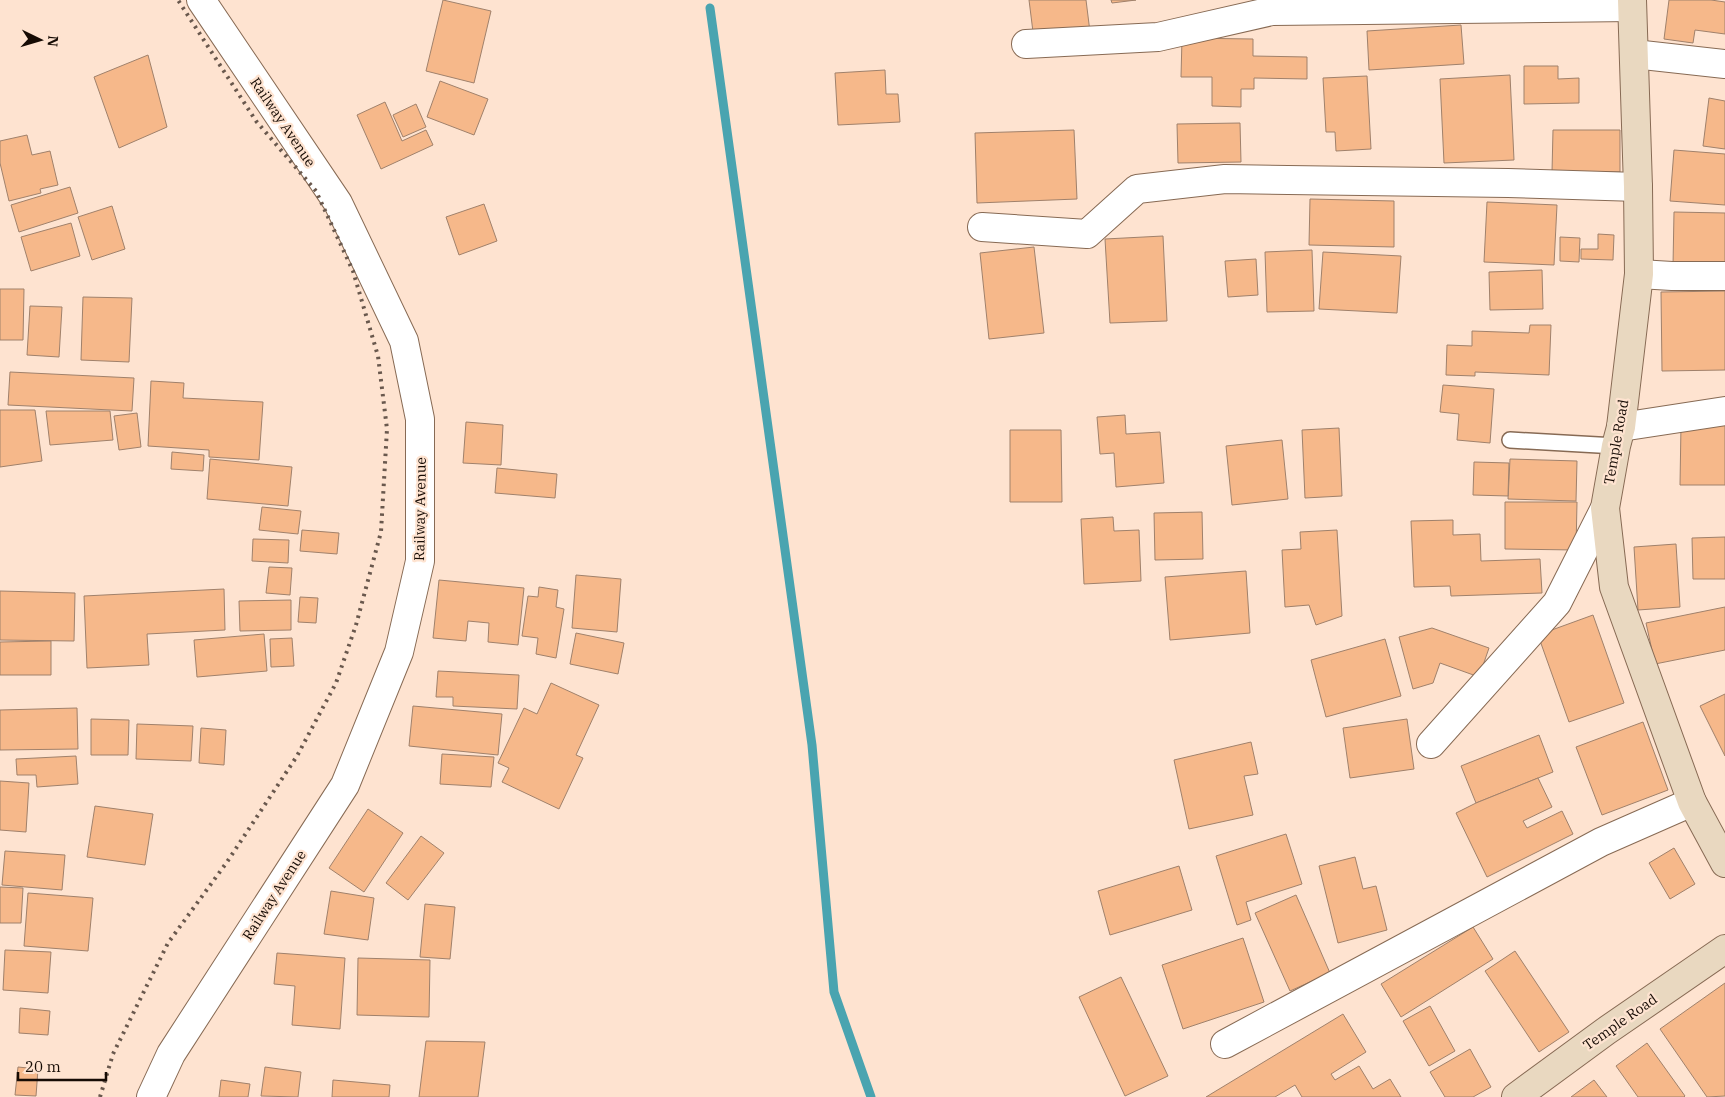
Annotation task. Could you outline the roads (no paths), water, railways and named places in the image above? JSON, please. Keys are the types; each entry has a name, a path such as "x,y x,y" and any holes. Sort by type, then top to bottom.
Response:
{"street":[{"name":"Railway Avenue","path":"151,1097 171,1054 345,785 399,652 420,561 420,419 404,341 338,203 201,0"},
{"path":"1026,44 1158,37 1272,11 1632,3"},
{"name":"Temple Road","path":"1632,3 1639,274 1618,436 1605,508 1614,587 1692,802 1725,863"},
{"path":"1634,54 1725,64"},
{"path":"982,227 1087,234 1137,189 1226,179 1638,187"},
{"path":"1639,274 1725,276"},
{"path":"1618,436 1725,412"},
{"path":"1431,744 1556,603 1605,508"},
{"path":"1226,1044 1601,842 1692,802"},
{"name":"Temple Road","path":"1516,1097 1606,1031 1725,949"}],"lane":[{"path":"1510,440 1618,436"}],"waterway":[{"path":"710,8 812,745 834,992 871,1097"}],"railway":[{"path":"100,1097 113,1054 168,943 227,862 297,756 336,683 356,625 381,532 387,429 378,356 353,271 316,191 256,121 178,0"}]}
